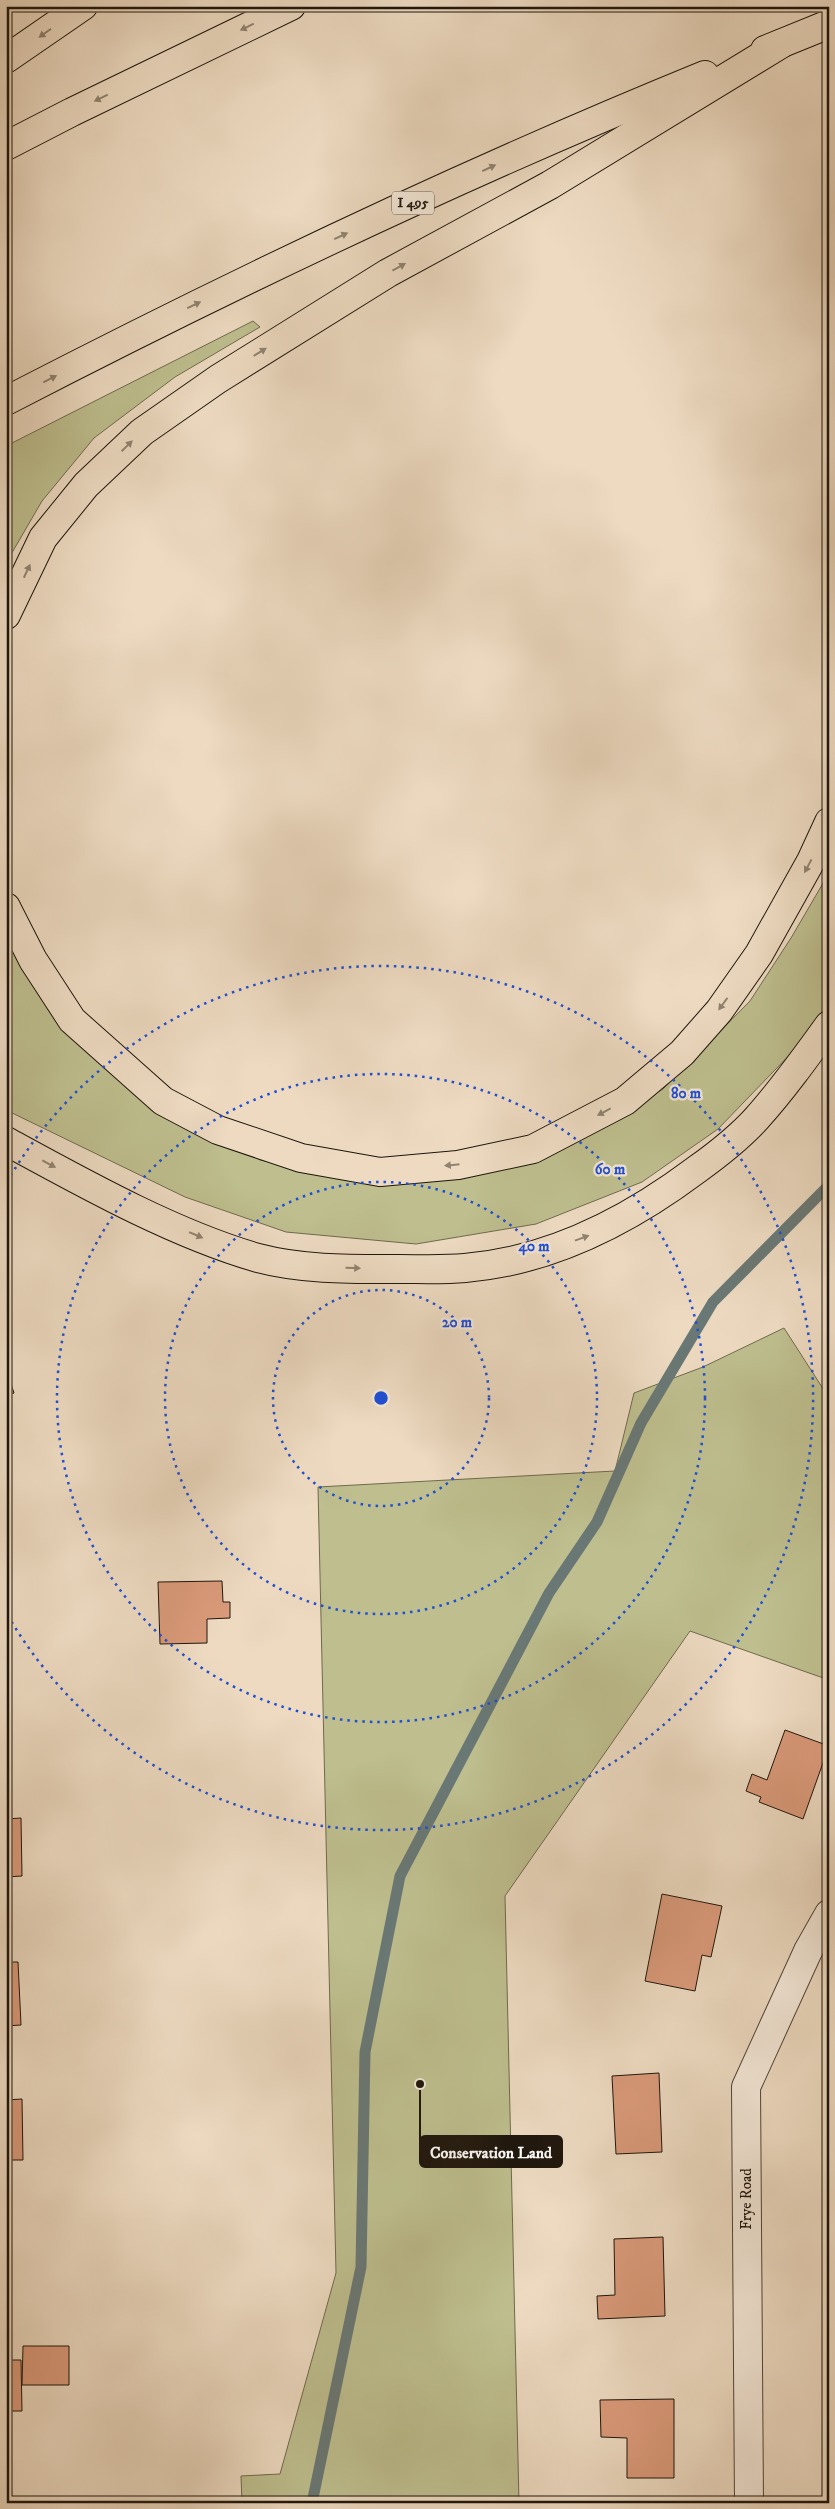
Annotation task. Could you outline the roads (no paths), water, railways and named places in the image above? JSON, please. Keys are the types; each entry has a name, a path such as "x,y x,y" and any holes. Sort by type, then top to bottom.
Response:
{"highway":[{"path":"6,59 83,6"},
{"path":"6,146 291,6"},
{"name":"I 495","path":"6,401 157,323 603,116 829,24"},
{"path":"6,616 43,538 86,485 142,432 218,379 388,273 550,185 781,44"},
{"path":"6,907 33,960 72,1020 163,1101 218,1130 301,1158 380,1172 458,1165 533,1149 625,1101 682,1053 719,1011 759,954 811,861 829,822"},
{"path":"6,1141 132,1206 199,1236 259,1258 309,1266 381,1269 465,1268 533,1256 594,1234 671,1189 718,1154 755,1120 801,1065 829,1026"}],"street":[{"name":"Frye Road","path":"748,2503 746,2087 808,1951 829,1914"}],"waterway":[{"path":"312,2503 361,2267 365,2052 400,1876 549,1593 597,1522 641,1423 713,1302 829,1185"}],"place":[{"name":"Conservation Land","path":"420,2084"}]}
